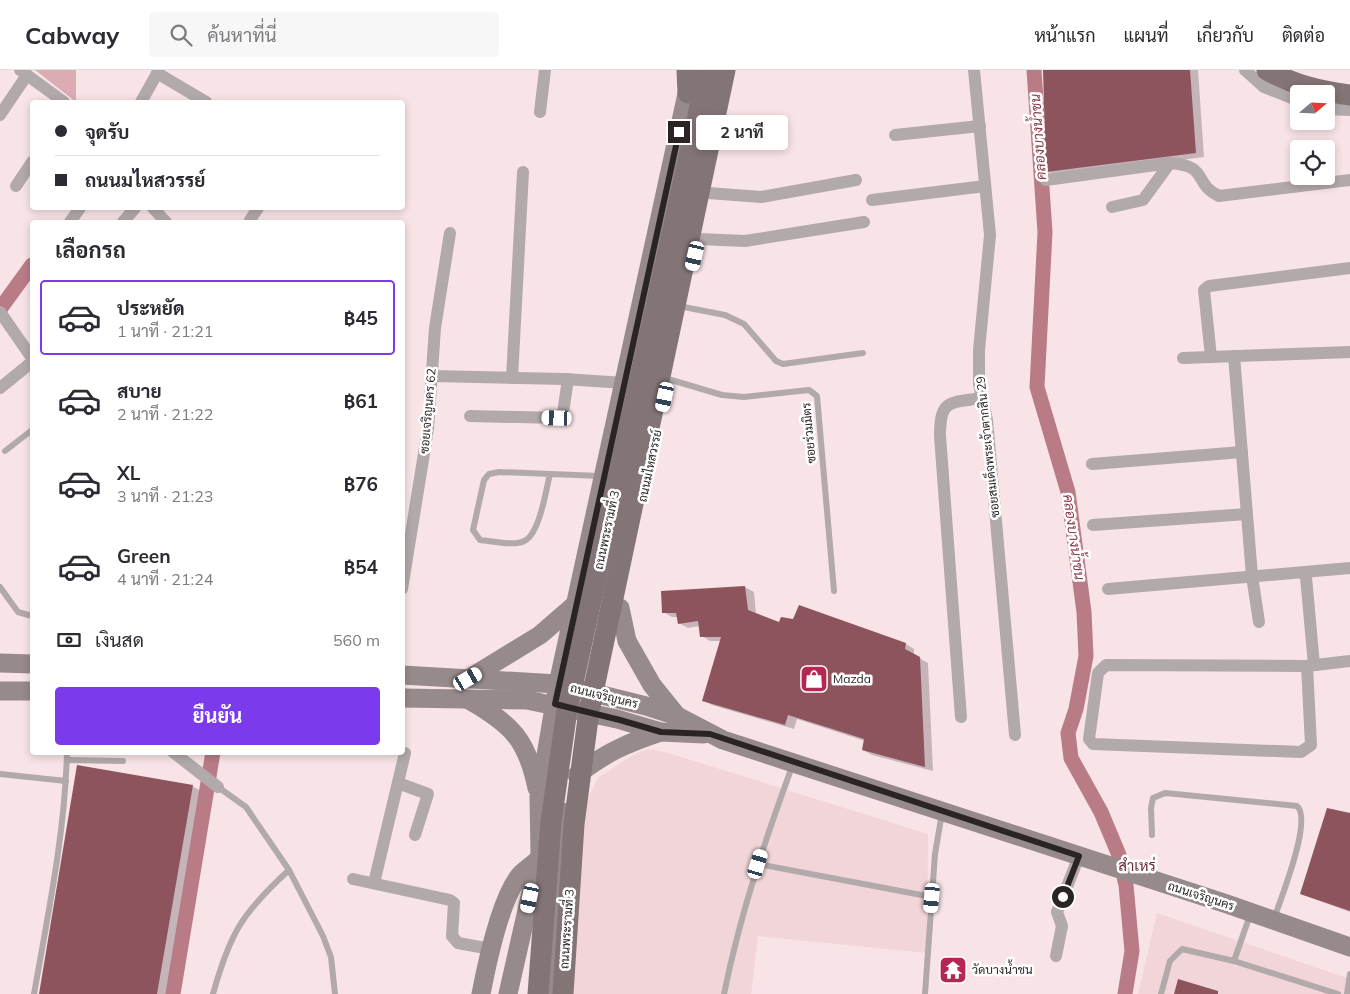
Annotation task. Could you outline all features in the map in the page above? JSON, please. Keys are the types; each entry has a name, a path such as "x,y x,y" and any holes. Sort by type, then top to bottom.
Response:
{"main road":[{"path":"687,70 688,93"},
{"name":"ถนนมไหสวรรย์","path":"508,994 539,856 539,797 558,684 605,476 692,70"},
{"name":"ถนนพระรามที่ 3","path":"538,994 551,822 568,710 708,70"},
{"name":"ถนนพระรามที่ 3","path":"563,994 574,824 589,711 725,70"},
{"name":"ถนนมไหสวรรย์","path":"539,856 562,812 577,774 601,693 734,70"},
{"path":"1267,70 1289,82 1317,91 1350,95"},
{"path":"1298,70 1320,79 1350,84"},
{"path":"468,679 540,635 577,603"},
{"path":"620,608 627,641 652,685 677,716"},
{"path":"0,663 30,664"},
{"name":"ถนนเจริญนคร","path":"405,675 558,684 601,693 677,716 710,734 793,763 1250,912 1350,947"},
{"path":"0,691 30,691"},
{"name":"ถนนเจริญนคร","path":"405,698 527,700 555,704 661,732 710,734"},
{"path":"468,700 498,717 514,732 533,769 539,797"},
{"path":"577,774 602,756 622,745 661,732"},
{"path":"546,994 556,938 562,812"},
{"path":"481,994 491,949 512,890 520,876 539,856"}],"street":[{"path":"540,112 546,70"},
{"name":"ซอยสมเด็จพระเจ้าตากสิน 29","path":"974,70 990,234 979,350 1015,735"},
{"path":"1245,70 1264,87 1290,97"},
{"path":"141,100 158,72 203,100"},
{"path":"0,115 23,73 61,100"},
{"path":"1335,109 1350,110"},
{"path":"895,135 980,126"},
{"path":"1046,180 1170,163 1189,164 1196,170 1211,192 1219,196 1350,180"},
{"path":"1112,207 1143,200 1170,163"},
{"path":"16,186 30,165"},
{"path":"512,378 523,172"},
{"path":"708,193 761,197 856,180"},
{"path":"872,200 985,186"},
{"path":"125,220 133,210"},
{"path":"155,210 164,220"},
{"path":"250,220 257,210"},
{"path":"699,239 745,241 864,222"},
{"name":"ซอยเจริญนคร 62","path":"405,563 408,526 428,429 435,328 450,233"},
{"path":"1211,357 1204,290 1209,286 1350,268"},
{"path":"1,313 30,355"},
{"path":"1183,358 1350,352"},
{"path":"1234,356 1252,576 1259,622"},
{"path":"0,388 30,364"},
{"path":"432,376 568,379 625,383"},
{"path":"470,416 560,418 563,413 568,379"},
{"path":"961,718 940,415 946,407 953,403 982,398"},
{"path":"1092,464 1242,452"},
{"path":"1092,526 1247,514"},
{"path":"1108,589 1252,576 1303,574 1350,568"},
{"path":"1303,574 1306,577 1310,666 1311,745 1301,752 1092,744 1089,739 1098,673 1106,665 1310,666 1350,661"},
{"path":"177,755 218,787"},
{"path":"374,883 405,755"},
{"path":"398,783 428,794 415,835"},
{"path":"1056,956 1062,926 1057,912 1084,858"},
{"path":"353,879 450,900 454,903 452,936 454,940 458,943 491,949"}],"lane":[{"path":"684,307 725,315 744,324 776,361 783,364 863,353"},
{"name":"ซอยร่วมมิตร","path":"668,379 722,396 744,397 809,390 815,392 817,396 834,591"},
{"path":"6,452 30,432"},
{"path":"550,474 535,530 526,540 516,542 480,540 475,535 473,530 484,480 489,474 550,474 605,476"},
{"path":"0,587 18,612 30,615"},
{"path":"34,994 54,879 66,781 67,755"},
{"path":"67,760 123,761"},
{"path":"724,994 736,937 758,864 793,763"},
{"path":"0,774 66,781"},
{"path":"218,787 246,807 289,870 324,936 331,957 335,994"},
{"path":"1152,835 1150,808 1153,798 1166,793 1297,806 1302,814 1297,848 1273,921"},
{"path":"926,994 932,898 942,812"},
{"path":"758,864 932,898"},
{"path":"214,994 225,952 242,919 254,903 289,870"},
{"path":"1234,961 1250,912"},
{"path":"1161,994 1170,961 1182,949 1234,961 1338,994"},
{"path":"1347,994 1350,974"}],"shaded area":[{"path":"35,70 76,70 76,100 73,100"},
{"path":"647,749 665,752 928,834 927,953 758,936 751,994 566,994 578,819 598,778 633,755"},
{"path":"1157,913 1350,979 1350,994 1138,994"}],"building":[{"path":"1043,70 1190,70 1196,153 1046,172"},
{"name":"Mazda","path":"745,586 748,610 779,622 781,617 793,619 799,605 906,643 905,649 920,657 925,767 862,750 864,739 788,715 785,725 702,701 721,637 700,637 698,621 678,624 676,613 662,613 661,591"},
{"path":"77,765 193,785 157,994 39,994"},
{"path":"1327,808 1350,813 1350,911 1300,894"},
{"path":"1178,979 1218,991 1218,994 1174,994"}],"waterway":[{"name":"คลองบางน้ำชน","path":"1034,70 1045,232 1037,387 1068,492 1084,612 1086,656 1076,709 1068,733 1071,758 1101,812 1119,855 1126,885 1132,951 1125,994"},
{"name":"คลองบางน้ำชน","path":"0,309 30,268"},
{"path":"173,994 213,755"}],"place":[{"name":"Mazda","path":"814,679"},
{"name":"วัดบางน้ำชน","path":"953,970"}],"district":[{"name":"สำเหร่","path":"1137,866"}],"route":[{"path":"679,132 555,704 661,732 710,734 723,740 1079,856 1063,897"}]}
